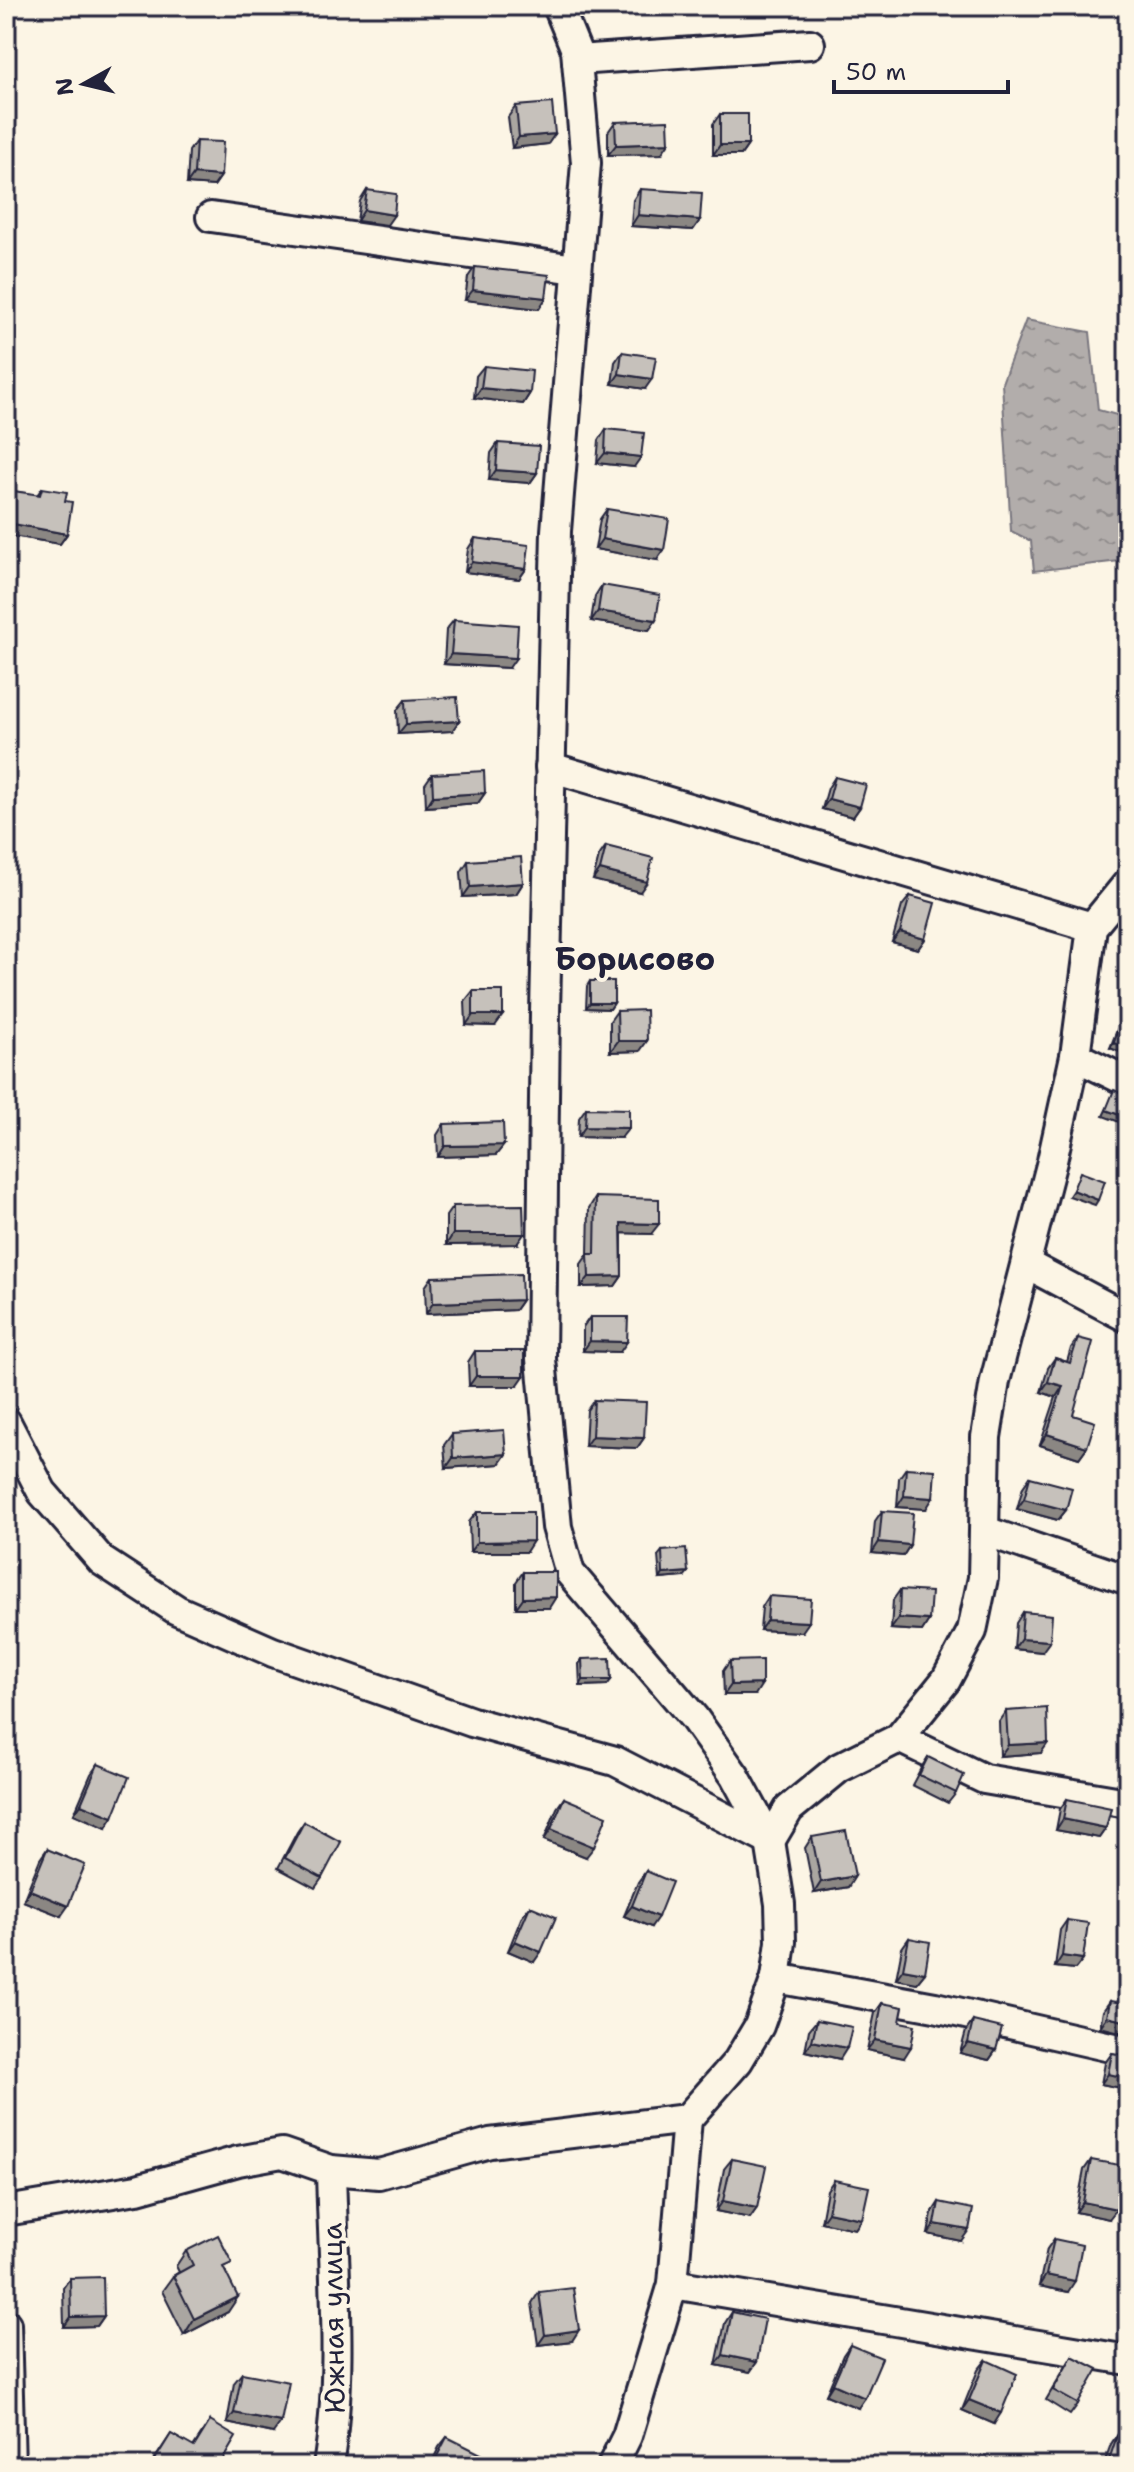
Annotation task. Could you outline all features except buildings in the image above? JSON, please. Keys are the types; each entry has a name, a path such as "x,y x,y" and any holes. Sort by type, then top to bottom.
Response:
{"street":[{"path":"558,6 577,60 586,163 556,531 550,767 541,1359 557,1527 570,1573 694,1718 735,1776 770,1841 780,1904 781,1942 776,1978 759,2026 738,2061 687,2119 673,2284 627,2436 612,2466"},
{"path":"577,60 810,44"},
{"path":"211,217 576,269"},
{"path":"550,767 1092,927"},
{"path":"770,1841 789,1809 839,1768 899,1738 946,1680 972,1631 983,1578 986,1437 995,1381 1075,1056 1092,927 1128,883"},
{"path":"1075,1056 1128,1082"},
{"path":"1026,1264 1128,1318"},
{"path":"6,1422 42,1492 102,1561 177,1610 273,1652 472,1722 615,1761 770,1841"},
{"path":"985,1531 1128,1580"},
{"path":"899,1738 984,1779 1128,1803"},
{"path":"776,1978 935,2007 1128,2051"},
{"path":"6,2211 137,2189 238,2161 282,2153 331,2170 379,2174 490,2143 687,2119"},
{"name":"Южная улица","path":"328,2466 334,2431 335,2370 331,2170"},
{"path":"673,2284 1128,2360"},
{"path":"6,2324 10,2466"}],"water":[{"path":"1026,320 1090,332 1098,410 1128,418 1128,560 1034,571 1031,541 1011,531 1002,383"}],"district":[{"name":"Борисово","path":"635,959"}]}
